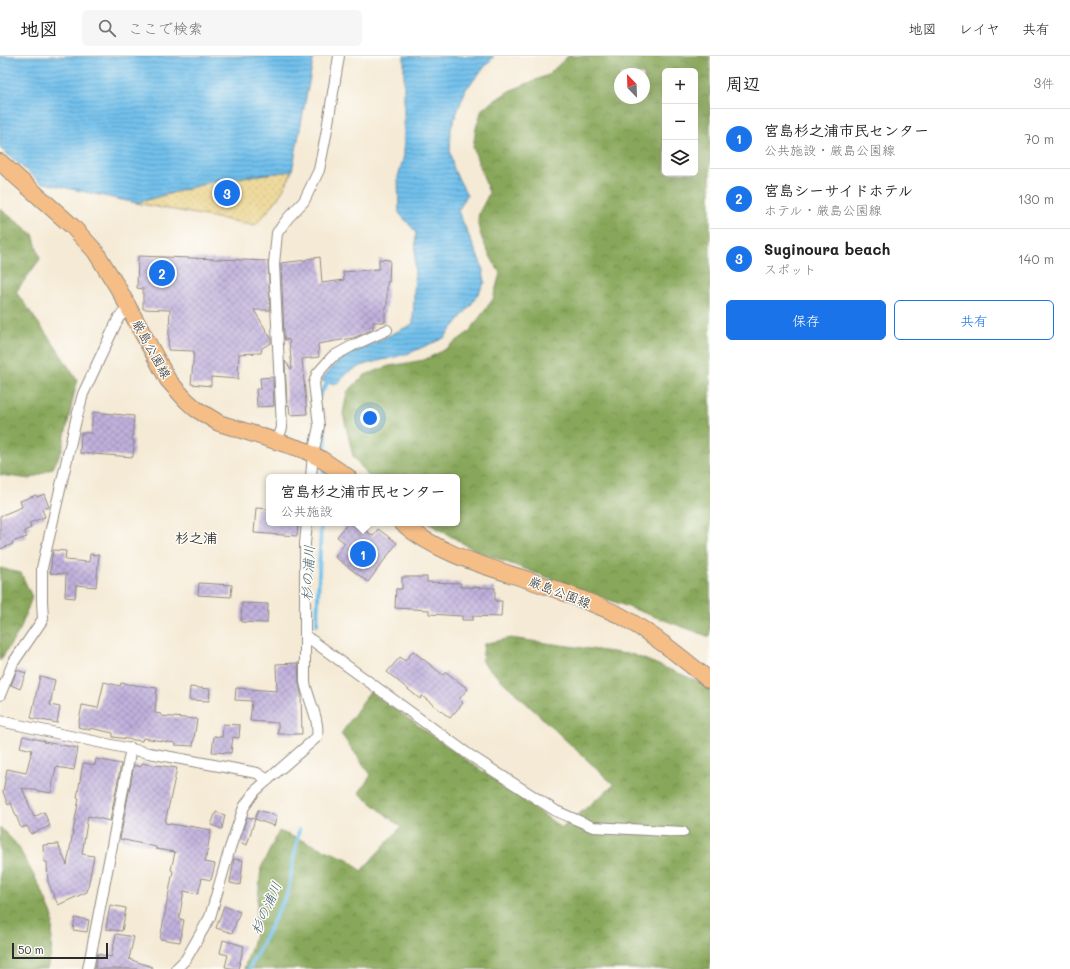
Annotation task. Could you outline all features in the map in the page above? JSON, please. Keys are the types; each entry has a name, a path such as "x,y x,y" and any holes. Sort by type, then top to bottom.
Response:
{"main road":[{"name":"厳島公園線","path":"0,162 84,238 104,265 168,380 186,400 196,409 219,423 277,441 317,456 344,474"},
{"name":"厳島公園線","path":"406,526 416,535 454,555 550,587 620,616 663,643 709,680"}],"street":[{"path":"277,441 282,428 274,264 277,233 304,200 319,170 339,56"},
{"path":"0,695 13,663 44,619 42,601 42,568 83,394 119,317 129,308"},
{"path":"313,474 317,456 319,426 314,383 317,374 332,357 387,330"},
{"path":"176,969 186,959 210,917 230,848 244,807 255,791 317,737 318,729 305,682 305,543 307,526"},
{"path":"306,636 468,754 556,811 593,827 682,832"},
{"path":"0,721 149,753 257,773 268,780"},
{"path":"88,969 131,748"}],"green space":[{"path":"568,56 710,56 710,637 476,551 433,526 460,526 460,474 367,474 353,456 343,414 347,392 365,375 389,366 424,360 444,350 469,332 493,299 500,273 484,244 479,228 479,213 489,193 473,147 476,128 482,109 509,91 548,75"},
{"path":"0,209 33,234 40,259 16,292 55,346 77,380 62,450 53,468 30,479 0,475"},
{"path":"0,568 21,573 32,597 20,630 0,661"},
{"path":"510,638 634,655 710,686 710,969 244,969 254,939 261,868 279,831 350,860 361,871 401,827 359,793 371,775 341,734 370,691 562,828 614,785 482,662 484,644"},
{"path":"0,827 18,846 41,889 53,917 51,954 47,969 0,969"}],"sand":[{"path":"292,171 289,179 276,200 255,225 136,203 218,180"}],"water":[{"path":"0,56 314,56 292,171 218,180 136,203 40,182 0,148"},
{"path":"404,56 494,56 466,89 451,128 450,152 454,170 467,195 458,211 482,266 485,282 471,305 444,338 407,354 366,364 348,372 337,384 320,381 340,359 413,324 416,232 399,213 398,177 404,155"}],"building":[{"path":"138,256 268,261 270,310 254,310 271,338 271,343 262,348 261,353 239,354 238,379 211,377 211,386 191,384 194,351 168,350 170,310 143,309 143,289 137,288"},
{"path":"320,257 322,283 344,280 343,272 379,269 379,259 390,260 389,282 387,282 387,308 385,308 385,322 373,322 373,329 353,338 318,344 319,357 302,359 307,414 290,415 289,405 287,405 285,361 292,369 289,339 285,340 284,336 281,263"},
{"path":"273,377 274,406 257,407 256,389 261,389 260,378"},
{"path":"93,412 134,416 132,440 134,440 133,457 80,453 81,433 91,433"},
{"path":"44,494 49,507 42,509 45,517 29,523 31,528 24,531 27,537 12,542 13,544 0,549 0,516 22,507 20,501 36,495 37,497"},
{"path":"256,508 266,509 266,526 298,526 297,536 254,533"},
{"path":"346,526 359,526 373,536 378,529 397,543 368,582 335,557 345,543 337,537"},
{"path":"53,550 66,551 65,560 89,562 90,554 99,555 96,587 76,585 75,598 65,597 66,574 50,573"},
{"path":"402,577 427,577 427,582 461,583 460,587 495,588 495,601 502,601 501,617 473,616 473,620 462,620 462,616 429,614 429,610 395,608 396,589 402,589"},
{"path":"199,583 232,585 231,597 198,595"},
{"path":"242,603 268,604 267,623 241,622"},
{"path":"413,651 443,675 446,672 468,689 459,699 463,703 450,718 422,696 420,699 387,672 400,657 405,661"},
{"path":"298,663 301,694 302,734 278,734 278,723 250,721 252,701 235,700 236,688 277,691 276,664"},
{"path":"17,670 26,673 20,689 11,685"},
{"path":"40,676 55,680 50,705 60,707 57,723 31,718"},
{"path":"104,682 120,686 121,683 157,688 155,713 161,714 161,716 197,719 193,746 175,745 175,743 143,738 142,741 113,737 113,733 78,727 82,705 98,708"},
{"path":"190,687 210,689 209,701 189,700"},
{"path":"223,724 240,725 239,738 233,737 231,753 212,752 214,736 222,737"},
{"path":"23,736 45,741 44,742 78,748 74,770 56,767 51,793 22,788 34,817 44,812 50,826 31,834 27,826 21,828 11,803 8,805 3,792 7,769 26,773 32,750 20,747"},
{"path":"96,759 121,764 110,821 88,816 82,854 94,856 87,892 58,905 48,882 47,862 44,862 43,845 58,844 67,865 79,798 77,798 83,763 95,765"},
{"path":"142,763 177,768 165,823 211,830 205,862 215,864 211,880 202,878 198,894 184,891 179,919 184,920 180,942 160,939 173,871 171,870 175,852 156,849 156,847 120,839 134,765 141,767"},
{"path":"258,810 277,816 274,826 255,819"},
{"path":"216,812 225,815 222,829 211,825"},
{"path":"247,817 255,819 247,845 239,842"},
{"path":"234,859 243,860 240,885 230,883"},
{"path":"110,905 126,908 122,931 106,929"},
{"path":"224,906 240,912 232,933 216,928"},
{"path":"75,918 89,920 87,932 73,930"},
{"path":"116,934 134,937 129,959 152,967 152,969 95,969 98,954 111,957"},
{"path":"223,940 244,946 238,969 225,967 228,955 220,953"}],"waterway":[{"name":"杉の浦川","path":"319,397 328,382"},
{"name":"杉の浦川","path":"322,414 326,439 325,457"},
{"name":"杉の浦川","path":"324,474 325,465"},
{"name":"杉の浦川","path":"317,624 321,526"},
{"name":"杉の浦川","path":"249,969 288,892 299,830"}],"place":[{"name":"Suginoura beach","path":"227,193"},
{"name":"宮島シーサイドホテル","path":"162,273"},
{"name":"宮島杉之浦市民センター","path":"363,554"}],"district":[{"name":"杉之浦","path":"196,538"}]}
